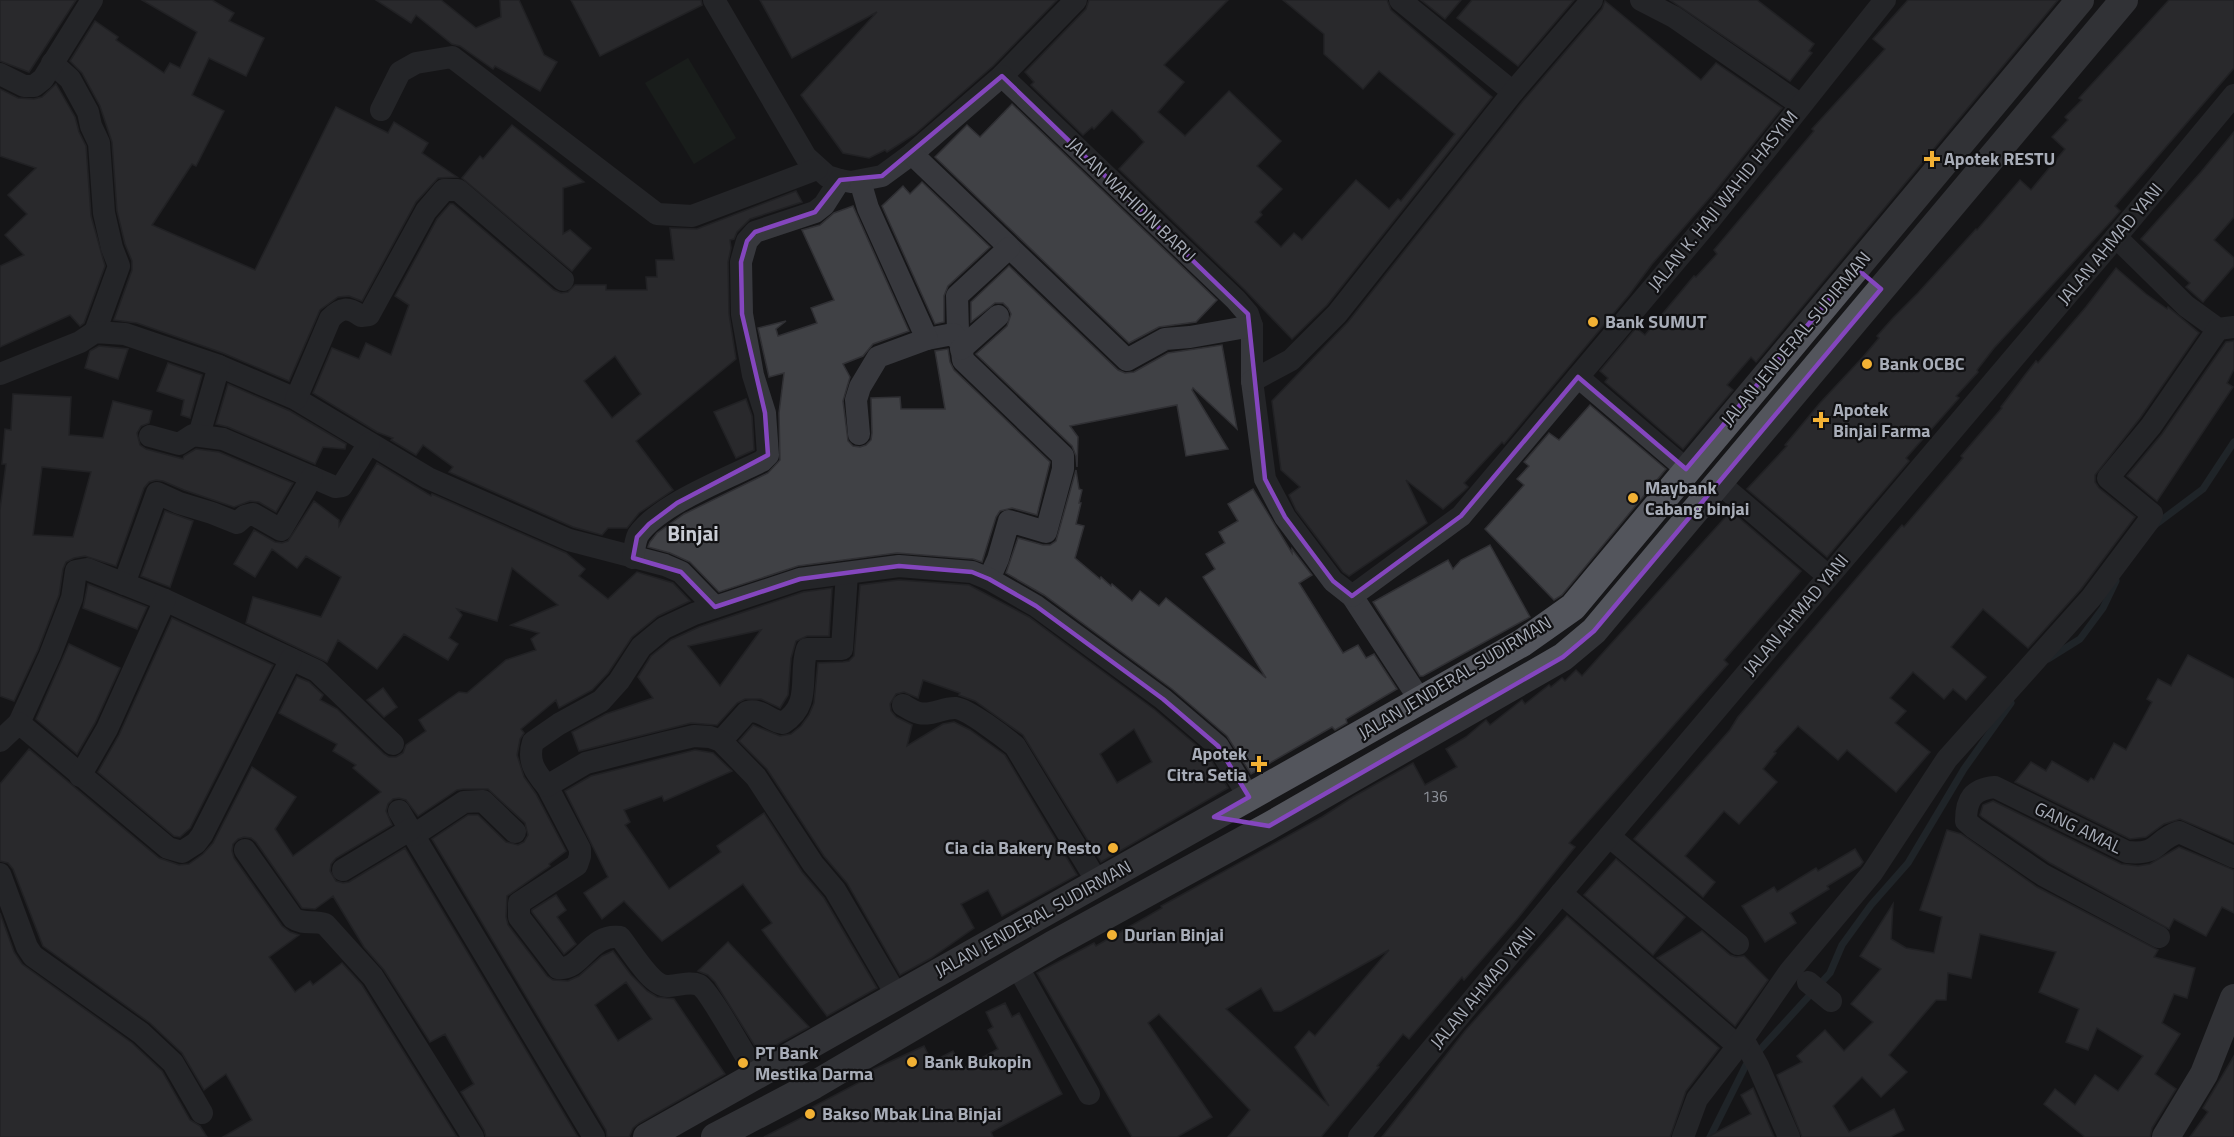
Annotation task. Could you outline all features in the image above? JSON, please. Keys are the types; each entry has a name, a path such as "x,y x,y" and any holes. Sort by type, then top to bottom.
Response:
{"main road":[{"name":"JALAN JENDERAL SUDIRMAN","path":"647,1137 1522,643 1572,607 2080,0"},
{"name":"JALAN JENDERAL SUDIRMAN","path":"715,1137 814,1085 1052,945 1269,826 1563,657 1594,631 2124,0"},
{"path":"1856,268 1881,289"},
{"path":"1214,817 1269,826"},
{"path":"1037,917 1052,945"},
{"path":"2166,1137 2204,1074 2234,998"},
{"path":"795,1053 814,1085"}],"street":[{"path":"0,74 24,86 34,86 43,79 92,0"},
{"path":"714,0 806,157 827,176 850,180 882,176 912,154 1002,76 1076,0"},
{"path":"1400,0 1514,92"},
{"path":"1252,381 1291,360 1337,314 1514,92 1592,0"},
{"path":"1641,0 1674,17 1801,105"},
{"name":"JALAN K. HAJI WAHID HASYIM","path":"1352,596 1461,516 1710,220 1885,0"},
{"path":"381,110 400,72 416,63 452,57 657,214 692,216 817,169"},
{"path":"52,63 70,79 78,92 99,143 104,213 112,248 119,266 95,332"},
{"name":"JALAN WAHIDIN BARU","path":"1002,76 1236,300 1248,314 1252,326"},
{"name":"JALAN AHMAD YANI","path":"1359,1137 1561,893 2116,237 2234,94"},
{"path":"912,154 1126,360 1165,339 1252,326 1252,381 1265,480 1285,517 1333,581 1352,596 1420,700"},
{"path":"850,180 868,208 927,339"},
{"path":"633,558 637,537 649,524 677,503 762,461 768,455 765,413 753,375 742,314 741,262 747,241 755,231 815,212 850,180"},
{"path":"296,399 330,320 338,310 344,308 361,316 369,315 426,211 444,190 458,190 563,280"},
{"path":"1683,1137 1697,1099 1725,1060 1742,1046 1791,971 1872,873 1947,759 2091,598 2152,514 2108,478 2226,328 2186,306 2116,237"},
{"path":"989,579 998,559 1009,521 1046,532 1063,469 1063,456 963,360 957,342 957,296 1009,248"},
{"path":"859,434 856,400 860,387 878,357 927,339 957,342 998,316"},
{"path":"0,374 80,342 95,332 125,333 219,366 296,399 428,478 569,540 665,565 681,572 715,607"},
{"path":"199,435 219,366"},
{"path":"1578,377 1686,469"},
{"path":"150,436 179,444 194,435 223,439 335,487 342,486 369,443"},
{"path":"124,584 157,493 237,523 245,516 253,514 281,530 312,477"},
{"path":"1718,482 1828,576"},
{"path":"757,1075 710,997 700,986 691,984 666,986 655,983 620,937 603,937 569,967 558,968 519,917 519,903 577,865 580,856 580,849 547,786 535,773 530,760 533,742 559,724 601,701 619,681 640,647 664,628 715,607 800,579 898,566 972,572 1036,606 1163,699 1218,746 1249,797"},
{"path":"291,659 202,835 189,849 182,852 168,848 80,776 5,735 51,655 72,598 76,571 87,569 165,600 317,671 393,744"},
{"path":"721,741 747,712 757,711 776,722 783,723 789,719 804,693 807,649 842,649 847,573"},
{"path":"80,776 107,729 165,600"},
{"path":"903,705 918,713 928,714 953,708 961,709 1015,746 1098,883"},
{"path":"547,786 586,763 694,736 710,737 721,741 756,777 813,864 835,890 897,996"},
{"name":"GANG AMAL","path":"2159,937 2043,875 1974,828 1966,821 1966,807 1973,794 1985,788 1995,787 2127,852 2141,853 2153,850 2168,836 2179,832 2234,857"},
{"path":"344,870 408,825 472,800 483,801 515,832"},
{"path":"408,825 594,1137"},
{"path":"1610,837 1738,944"},
{"path":"245,850 293,918 298,921 317,921 324,924 373,976 473,1137"},
{"path":"0,874 27,947 33,956 141,1033 173,1063 202,1113"},
{"path":"1561,893 1742,1046 1758,1066 1789,1137"},
{"path":"1017,966 1089,1094"},
{"path":"1808,982 1831,1001"}],"highlighted area":[{"path":"1002,76 1248,314 1265,479 1285,517 1333,581 1352,596 1461,516 1578,377 1686,469 1856,268 1881,289 1594,631 1563,657 1269,826 1214,817 1249,797 1218,746 1163,699 1036,606 989,579 972,572 899,566 800,579 715,607 681,572 633,558 637,537 649,524 677,503 768,455 765,413 742,314 741,262 747,241 755,232 815,212 840,180 882,176"}],"shaded area":[{"path":"688,58 736,138 694,164 645,83"}],"building":[{"path":"0,0 76,0 29,72 0,61"},
{"path":"142,0 212,0 234,13 229,21 264,38 246,76 209,58 192,95 224,111 196,166 192,164 152,225 255,270 336,107 388,133 394,122 428,143 422,153 457,177 438,178 416,202 362,301 349,296 338,297 320,310 289,381 223,353 137,323 114,320 132,270 132,261 125,244 117,211 112,142 100,106 82,73 70,61 95,21 118,37 116,40 164,73 170,63 180,68 197,32"},
{"path":"376,0 441,0 476,28 501,17 500,0 519,0 544,55 557,62 540,91 495,66 493,69 460,46 452,44 416,15 411,23"},
{"path":"571,0 701,0 702,5 600,56"},
{"path":"760,0 1057,0 993,66 915,134 887,152 885,150 869,158 843,153 801,95 877,12 792,58"},
{"path":"1089,0 1228,0 1164,65 1184,82 1158,112 1185,136 1229,91 1281,141 1257,166 1282,189 1260,212 1262,215 1255,222 1281,247 1294,233 1302,240 1356,180 1389,209 1398,199 1401,201 1455,134 1379,71 1363,89 1324,54 1324,34 1283,0 1387,0 1391,10 1492,97 1327,305 1292,339 1245,290 1119,169 1144,142 1136,133 1112,110 1094,129 1092,127 1083,135 1031,85 1034,82 1025,72 1086,9"},
{"path":"1421,0 1461,0 1445,19"},
{"path":"1472,0 1574,0 1518,66 1457,18"},
{"path":"1670,0 1757,0 1814,44 1809,51 1812,53 1790,81"},
{"path":"1908,0 2058,0 1756,362 1751,357 1727,385 1733,390 1683,449 1605,382 1608,378 1600,371 1636,328 1645,335 1694,276 1696,277 1717,254 1714,250 1814,131 1812,129 1885,49 1873,39"},
{"path":"2169,0 2234,0 2234,68 2115,206 2120,211 2114,218 1994,348 1977,370 1978,372 1956,396 1959,398 1906,458 1909,461 1827,557 1747,489 1787,446 1785,445 1820,403 1863,357 1879,338 1877,336 1977,230 2020,180 2031,190 2065,149 2052,137 2068,120 2065,117 2082,100 2079,98"},
{"path":"1605,1 1701,80 1716,63 1782,108 1504,444 1502,442 1464,483 1468,487 1443,509 1406,480 1427,523 1349,576 1343,572 1296,510 1289,495 1300,487 1281,470 1272,401 1348,322 1523,101 1602,9"},
{"path":"56,84 75,117 86,146 91,216 105,266 84,323 80,326 70,315 0,347 0,266 24,255 5,235 27,214 8,195 36,168 0,156 0,89 18,98 34,99 42,97"},
{"path":"1012,104 1217,300 1196,322 1159,327 1129,343 935,157 967,125 980,137"},
{"path":"512,125 584,182 563,188 563,234 570,230 591,248 572,271 462,178 480,156 483,159"},
{"path":"2234,132 2234,217 2214,240 2234,258 2234,266 2203,302 2186,287 2190,283 2141,239"},
{"path":"922,182 990,247 948,286 944,296 944,322 935,324 882,206 903,186 910,194"},
{"path":"796,191 802,202 750,219 737,232 734,239 730,240 729,314 736,359 636,441 673,490 639,513 627,528 608,528 602,535 573,527 449,472 453,467 423,445 416,455 391,440 393,438 377,432 313,393 332,348 359,359 366,343 391,355 409,305 395,296 437,219 450,204 453,204 554,290 561,293 568,292 575,285 606,285 606,290 647,290 646,277 657,277 656,260 674,260 670,228 697,229","holes":["615,356 641,394 612,418 584,381"]},
{"path":"853,206 909,331 873,344 863,356 843,364 850,377 843,401 848,441 853,446 860,447 871,440 871,398 900,397 901,409 945,409 935,351 948,349 954,370 1050,462 1037,515 1012,508 1000,511 982,562 973,559 897,553 798,566 719,592 690,562 648,547 657,533 684,514 768,473 780,460 779,413 784,373 769,377 758,328 786,321 776,329 778,336 817,323 811,308 834,300 802,230 820,225 834,213"},
{"path":"1009,266 1118,370 1125,373 1134,372 1168,353 1222,345 1237,429 1193,388 1192,390 1228,449 1186,456 1177,405 1070,426 1078,437 1077,467 1072,446 976,354 1007,326 1011,314 1003,303 995,303 971,322 971,302"},
{"path":"2116,268 2146,294 2167,309 2168,307 2199,333 2140,418 2095,475 2095,482 2099,488 2135,517 2081,589 2028,648 1983,609 1951,647 1986,677 1966,700 1953,689 1944,699 1913,672 1890,698 1906,711 1895,723 1930,752 1896,792 1847,750 1838,760 1798,726 1774,752 1776,753 1763,769 1777,782 1739,824 1724,811 1685,856 1715,882 1703,897 1634,839 1730,730 1738,717 1902,525 1904,527 1963,458 1961,456 2002,408 2036,361 2038,363"},
{"path":"2234,341 2234,369 2227,383 2233,387 2157,501 2127,476 2162,434 2226,342"},
{"path":"99,346 128,349 118,379 85,368 90,351"},
{"path":"168,363 202,375 190,418 181,415 184,400 157,391"},
{"path":"228,384 290,411 346,444 345,449 323,447 315,464 216,424"},
{"path":"13,394 71,397 69,435 103,438 113,401 152,411 149,423 141,426 137,433 140,445 146,449 183,459 196,449 219,452 293,483 276,512 259,502 250,501 234,507 163,481 149,482 144,488 116,566 85,556 66,562 59,595 38,650 14,701 0,696 0,510 6,464 2,464 5,429 11,430","holes":["42,467 91,472 73,537 33,535"]},
{"path":"746,399 752,416 754,450 736,458 714,412"},
{"path":"1590,405 1666,469 1562,595 1554,600 1485,529 1524,485 1517,479 1529,466 1524,462 1549,433 1559,440"},
{"path":"377,463 431,496 432,494 566,553 585,569 579,576 608,599 637,572 673,583 690,601 658,616 632,637 608,673 592,690 559,708 556,700 521,729 524,733 520,739 517,755 524,777 536,794 566,851 549,864 550,866 507,896 508,925 547,976 553,980 568,981 579,976 602,956 613,951 631,975 647,991 657,997 674,999 725,1074 639,1123 633,1128 629,1137 607,1137 606,1130 432,839 468,815 478,815 506,842 518,845 524,842 528,835 525,823 488,789 457,790 418,816 406,800 393,799 386,811 392,825 336,858 331,864 330,871 336,881 349,882 405,848 578,1137 486,1137 461,1092 474,1084 445,1034 430,1042 384,970 364,947 333,896 315,909 302,908 256,842 244,837 233,844 234,858 282,926 299,935 269,957 295,992 310,981 313,985 342,963 362,985 457,1137 223,1137 252,1120 226,1074 204,1090 182,1053 150,1023 43,946 13,869 8,863 0,861 0,784 29,749 159,858 179,865 189,864 213,843 252,767 296,797 275,829 293,856 381,792 353,768 356,765 333,751 337,744 279,713 297,677 309,682 323,695 320,700 337,709 384,754 396,757 403,753 406,745 426,731 419,720 459,692 467,693 506,660 536,650 531,639 539,633 511,625 558,605 512,568 497,621 457,609 462,615 449,638 458,644 448,660 404,634 377,669 338,640 327,662 246,623 253,597 321,617 341,577 306,556 297,568 272,549 255,577 234,564 254,530 275,542 288,541 314,501 339,520 339,526","holes":["626,982 652,1019 618,1041 595,1005"]},
{"path":"1076,470 1079,489 1082,490 1076,524 1084,526 1075,558 1132,601 1140,591 1159,606 1166,598 1266,678 1203,577 1215,569 1206,554 1225,543 1219,532 1238,521 1228,504 1253,489 1292,553 1292,549 1312,575 1299,583 1343,653 1358,645 1366,658 1374,654 1397,689 1346,719 1347,723 1335,730 1332,727 1251,774 1227,736 1172,689 1044,595 1006,573 1018,538 1043,545 1050,545 1056,541"},
{"path":"165,511 193,521 170,587 141,576"},
{"path":"1731,511 1801,571 1724,660 1728,664 1569,843 1575,847 1518,918 1464,980 1462,977 1409,1039 1403,1034 1321,1137 1228,1137 1250,1110 1159,1014 1148,1023 1212,1117 1177,1137 1132,1137 1037,973 1094,943 1096,946 1162,908 1161,906 1322,817 1413,763 1425,785 1457,767 1446,749 1466,737 1486,720 1490,725 1522,700 1525,704 1549,685 1551,687 1562,678 1565,681 1576,670 1582,676","holes":["1389,950 1315,1036 1309,1031 1295,1047 1329,1106 1226,1009 1261,988 1274,1011 1281,1011"]},
{"path":"1490,545 1530,617 1420,676 1373,602 1448,560 1453,569 1461,560"},
{"path":"899,580 969,585 1029,617 1155,710 1208,755 1228,788 1101,862 1023,735 975,701 959,695 960,693 923,680 918,698 904,692 896,694 890,704 891,711 896,717 912,725 907,746 943,724 954,722 970,730 1005,755 1077,875 1002,916 988,890 961,904 974,928 931,958 900,975 847,883 824,856 767,769 739,741 753,725 780,736 791,734 801,726 814,703 818,663 849,661 854,656 860,585","holes":["1134,729 1152,762 1117,783 1100,754"]},
{"path":"88,584 147,607 137,629 83,608"},
{"path":"832,588 829,636 807,636 796,641 791,658 788,695 780,708 761,699 745,699 737,703 717,725 691,723 579,751 572,732 606,714 653,698 638,677 651,656 671,640 699,627 803,592","holes":["761,630 720,686 688,646"]},
{"path":"172,618 273,665 190,828 180,837 174,836 98,772 119,735"},
{"path":"69,644 120,668 95,723 77,754 36,719"},
{"path":"2188,655 2234,679 2234,842 2180,819 2164,824 2146,837 2130,839 2015,782 2031,762 2046,771 2052,761 2088,782 2091,778 2094,780 2114,743 2126,750 2152,702 2147,699 2158,679 2171,686"},
{"path":"383,688 397,707 384,717 367,700"},
{"path":"695,750 713,753 732,771 664,801 662,796 624,810 630,822 625,825 669,889 721,852 717,846 764,813 802,872 824,898 877,988 827,1016 762,930 772,923 743,884 662,941 624,901 602,919 584,893 608,877 565,791 591,776"},
{"path":"1993,801 2121,864 2138,866 2150,864 2179,847 2234,870 2234,913 2222,907 2206,936 2174,919 2169,929 2050,863 1982,817 1980,815 1983,805"},
{"path":"1947,830 1961,834 2037,887 2158,950 2154,957 2195,968 2187,998 2174,994 2162,1023 2180,1034 2155,1074 2176,1089 2152,1128 2150,1137 2085,1137 2044,1104 2055,1089 2075,1105 2095,1075 2118,1091 2143,1056 2097,1028 2088,1050 2066,1042 2079,1009 2039,992 2056,952 1980,934 1971,978 1948,973 1946,1000 1936,1000 1889,1055 1907,1072 1881,1097 1862,1077 1833,1106 1849,1132 1894,1109 1904,1130 1890,1137 1802,1137 1777,1075 1802,1062 1797,1056 1825,1030 1844,1051 1873,1022 1851,1004 1881,969 1860,956 1893,904 1891,939 1906,948 1934,953 1942,917 1920,910"},
{"path":"1855,849 1863,862 1860,866 1827,886 1829,889 1790,913 1796,923 1765,942 1742,906 1774,887 1777,892 1816,868 1818,871"},
{"path":"1616,859 1685,917 1653,955 1584,895"},
{"path":"556,895 566,910 557,917 576,944 564,954 532,912"},
{"path":"0,913 14,952 22,964 132,1043 162,1071 190,1120 200,1126 207,1137 0,1137"},
{"path":"1567,916 1719,1048 1686,1091 1670,1137 1382,1137 1465,1031"},
{"path":"1702,931 1730,955 1744,956 1768,980 1735,1026 1657,958"},
{"path":"728,942 809,1027 760,1054 715,982 708,975 698,971"},
{"path":"1005,1003 1012,1017 1019,1013 1062,1094 991,1132 993,1137 764,1137 807,1115 805,1111 862,1081 860,1077 872,1070 924,1046 932,1062 953,1051 962,1069 998,1049 988,1030 993,1027 986,1012"},
{"path":"2234,1056 2234,1137 2190,1137 2208,1112 2203,1108"},
{"path":"1753,1088 1774,1137 1708,1137 1751,1114 1741,1095"}],"waterway":[{"path":"2155,525 2203,489 2234,442"},
{"path":"2048,659 2080,639 2103,608 2116,581"},
{"path":"1710,1137 1746,1065 1830,973 1842,945 1871,905 1908,863 1964,769 2011,703"}],"place":[{"name":"Apotek RESTU","path":"1932,159"},
{"name":"Bank SUMUT","path":"1593,322"},
{"name":"Bank OCBC","path":"1867,364"},
{"name":"Apotek Binjai Farma","path":"1821,420"},
{"name":"Maybank Cabang binjai","path":"1633,498"},
{"name":"Apotek Citra Setia","path":"1259,764"},
{"name":"Cia cia Bakery Resto","path":"1113,848"},
{"name":"Durian Binjai","path":"1112,935"},
{"name":"Bank Bukopin","path":"912,1062"},
{"name":"PT Bank Mestika Darma","path":"743,1063"},
{"name":"Bakso Mbak Lina Binjai","path":"810,1114"}],"district":[{"name":"Binjai","path":"693,534"}]}
